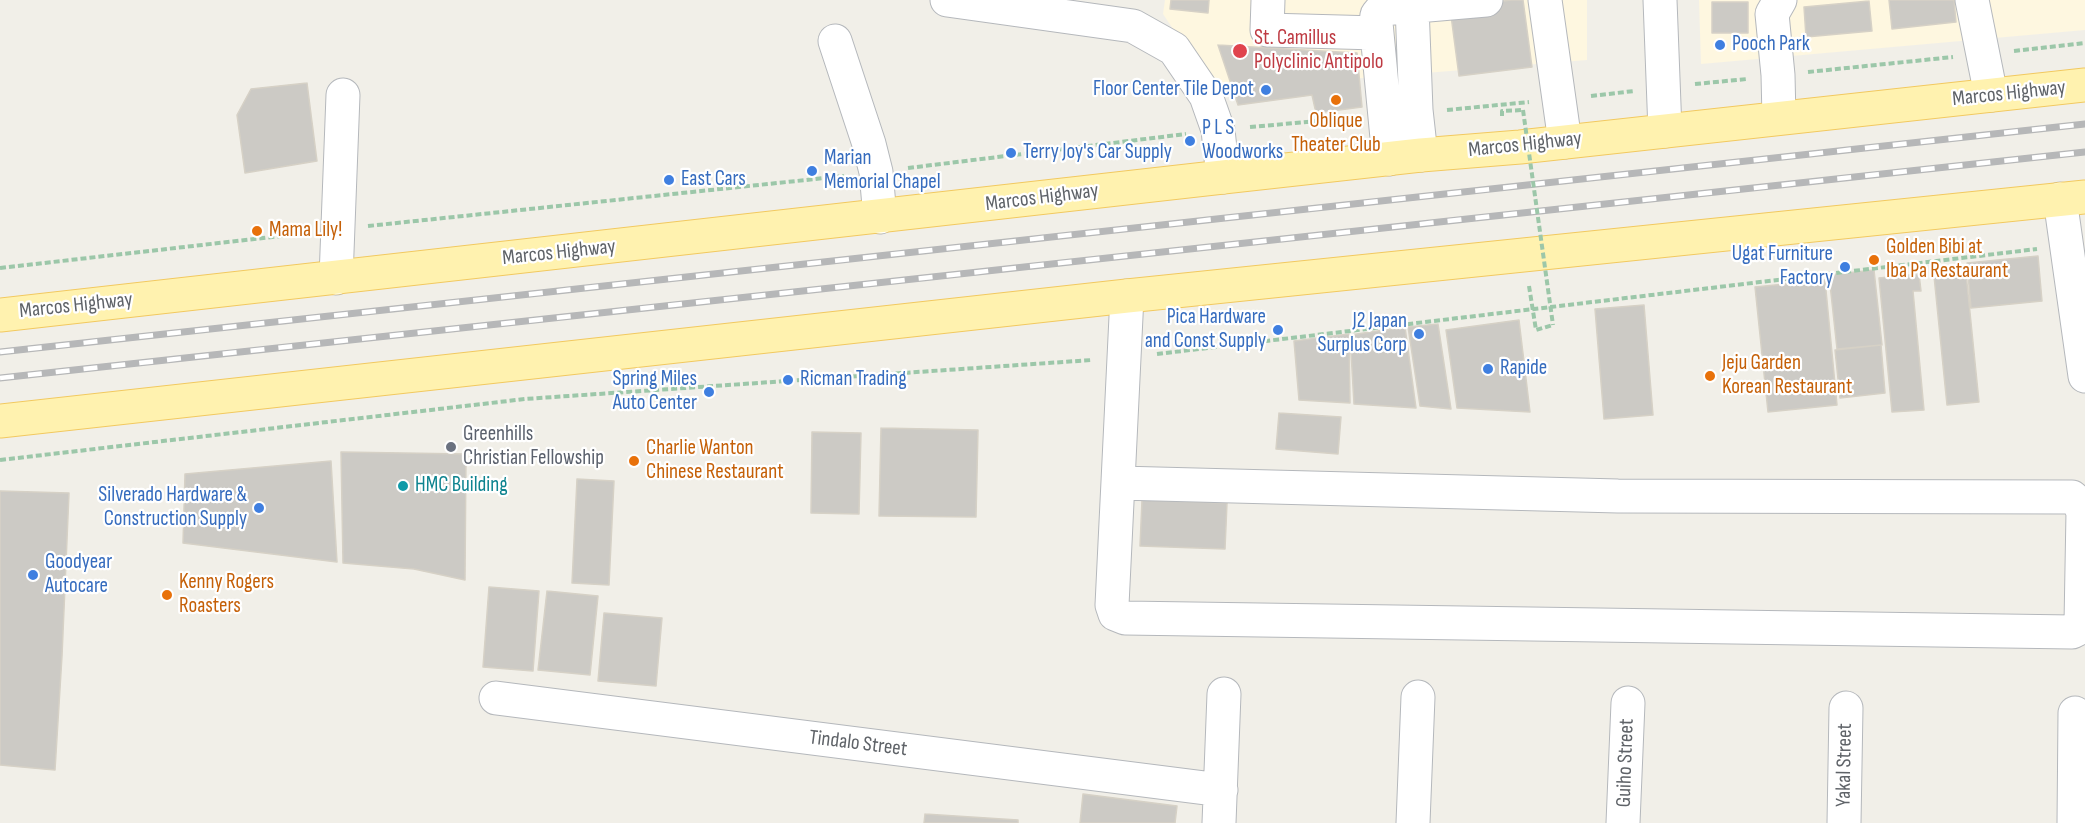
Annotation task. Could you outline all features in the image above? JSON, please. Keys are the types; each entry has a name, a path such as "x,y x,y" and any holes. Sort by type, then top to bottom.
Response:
{"main road":[{"name":"Marcos Highway","path":"0,315 1421,155 1565,142 2085,85"},
{"path":"0,421 1127,296 2072,198"}],"street":[{"path":"947,0 1133,26 1174,49 1206,96 1218,130 1223,177"},
{"path":"1268,0 1267,30 1377,33"},
{"path":"1421,155 1401,112 1377,33 1377,15 1382,9 1486,0"},
{"path":"1545,0 1565,142"},
{"path":"1660,0 1665,131"},
{"path":"1779,118 1778,75 1772,14 1780,0"},
{"path":"1972,0 1991,95"},
{"path":"1389,159 1401,112 1412,6"},
{"path":"835,41 876,172 880,217"},
{"path":"336,278 343,95"},
{"path":"2072,198 2067,245 2085,376"},
{"path":"1119,483 1618,496 2072,497 2079,503 2083,512 2081,623 2073,632 1125,618 1116,614 1112,605 1127,296"},
{"path":"1219,823 1224,694"},
{"path":"1413,823 1418,697"},
{"name":"Tindalo Street","path":"496,698 1221,790"},
{"name":"Guiho Street","path":"1623,823 1628,703"},
{"name":"Yakal Street","path":"1844,823 1846,708"},
{"path":"2073,823 2075,713"}],"path":[{"path":"0,268 876,172 1218,130 1401,112 1453,110 2085,43"},
{"path":"1523,110 1553,325 1536,330 1534,318"},
{"path":"0,460 525,399 1123,358 2067,245"}],"shaded area":[{"path":"1165,0 1587,0 1587,60 1214,90 1163,14"},
{"path":"1699,0 2085,0 2085,30 1701,64"}],"building":[{"path":"1171,0 1209,0 1208,13 1170,9"},
{"path":"1523,0 1532,67 1459,76 1450,8"},
{"path":"1889,0 1954,0 1956,22 1892,29"},
{"path":"1869,1 1872,31 1806,37 1804,7"},
{"path":"1712,2 1748,2 1748,33 1712,33"},
{"path":"1218,45 1357,53 1362,107 1316,113 1312,95 1238,105"},
{"path":"307,83 317,161 245,173 237,115 251,89"},
{"path":"2038,256 2042,301 1971,308 1967,263"},
{"path":"1874,270 1882,345 1837,349 1829,275"},
{"path":"1966,273 1979,402 1947,405 1934,276"},
{"path":"1919,274 1921,291 1913,291 1924,410 1892,412 1879,278"},
{"path":"1825,280 1837,405 1768,412 1755,287"},
{"path":"1644,305 1653,415 1604,419 1595,309"},
{"name":"Rapide","path":"1519,320 1530,412 1457,408 1446,330"},
{"path":"1438,324 1451,409 1420,406 1408,327"},
{"path":"1405,327 1416,408 1354,404 1350,335"},
{"path":"1349,334 1350,403 1299,400 1294,341"},
{"path":"1881,345 1885,393 1840,398 1835,350"},
{"path":"1279,413 1341,417 1338,454 1276,449"},
{"path":"881,428 978,430 976,517 879,516"},
{"path":"812,432 861,433 859,514 811,513"},
{"name":"HMC Building","path":"341,452 466,454 465,580 414,569 343,563"},
{"name":"Silverado Hardware & Construction Supply","path":"331,461 337,562 183,543 185,474"},
{"path":"577,479 614,481 609,585 572,583"},
{"name":"Goodyear Autocare","path":"0,491 69,493 55,770 0,765"},
{"path":"1142,500 1227,503 1225,549 1140,546"},
{"path":"489,587 539,591 533,671 483,667"},
{"path":"547,591 598,596 590,675 538,670"},
{"path":"604,613 662,618 656,686 598,681"},
{"path":"1083,794 1177,806 1175,823 1080,823"},
{"path":"925,814 1018,820 1018,823 924,823"}],"railway":[{"path":"0,352 2085,124"},
{"path":"0,378 2085,152"}],"place":[{"name":"Pooch Park","path":"1720,45"},
{"name":"St. Camillus Polyclinic Antipolo","path":"1240,51"},
{"name":"Floor Center Tile Depot","path":"1266,90"},
{"name":"Oblique Theater Club","path":"1336,100"},
{"name":"P L S Woodworks","path":"1190,141"},
{"name":"Terry Joy's Car Supply","path":"1011,153"},
{"name":"Marian Memorial Chapel","path":"812,171"},
{"name":"East Cars","path":"669,180"},
{"name":"Mama Lily!","path":"257,231"},
{"name":"Golden Bibi at Iba Pa Restaurant","path":"1874,260"},
{"name":"Ugat Furniture Factory","path":"1845,267"},
{"name":"Pica Hardware and Const Supply","path":"1278,330"},
{"name":"J2 Japan Surplus Corp","path":"1419,334"},
{"name":"Rapide","path":"1488,369"},
{"name":"Jeju Garden Korean Restaurant","path":"1710,376"},
{"name":"Ricman Trading","path":"788,380"},
{"name":"Spring Miles Auto Center","path":"709,392"},
{"name":"Greenhills Christian Fellowship","path":"451,447"},
{"name":"Charlie Wanton Chinese Restaurant","path":"634,461"},
{"name":"HMC Building","path":"403,486"},
{"name":"Silverado Hardware & Construction Supply","path":"259,508"},
{"name":"Goodyear Autocare","path":"33,575"},
{"name":"Kenny Rogers Roasters","path":"167,595"}]}
